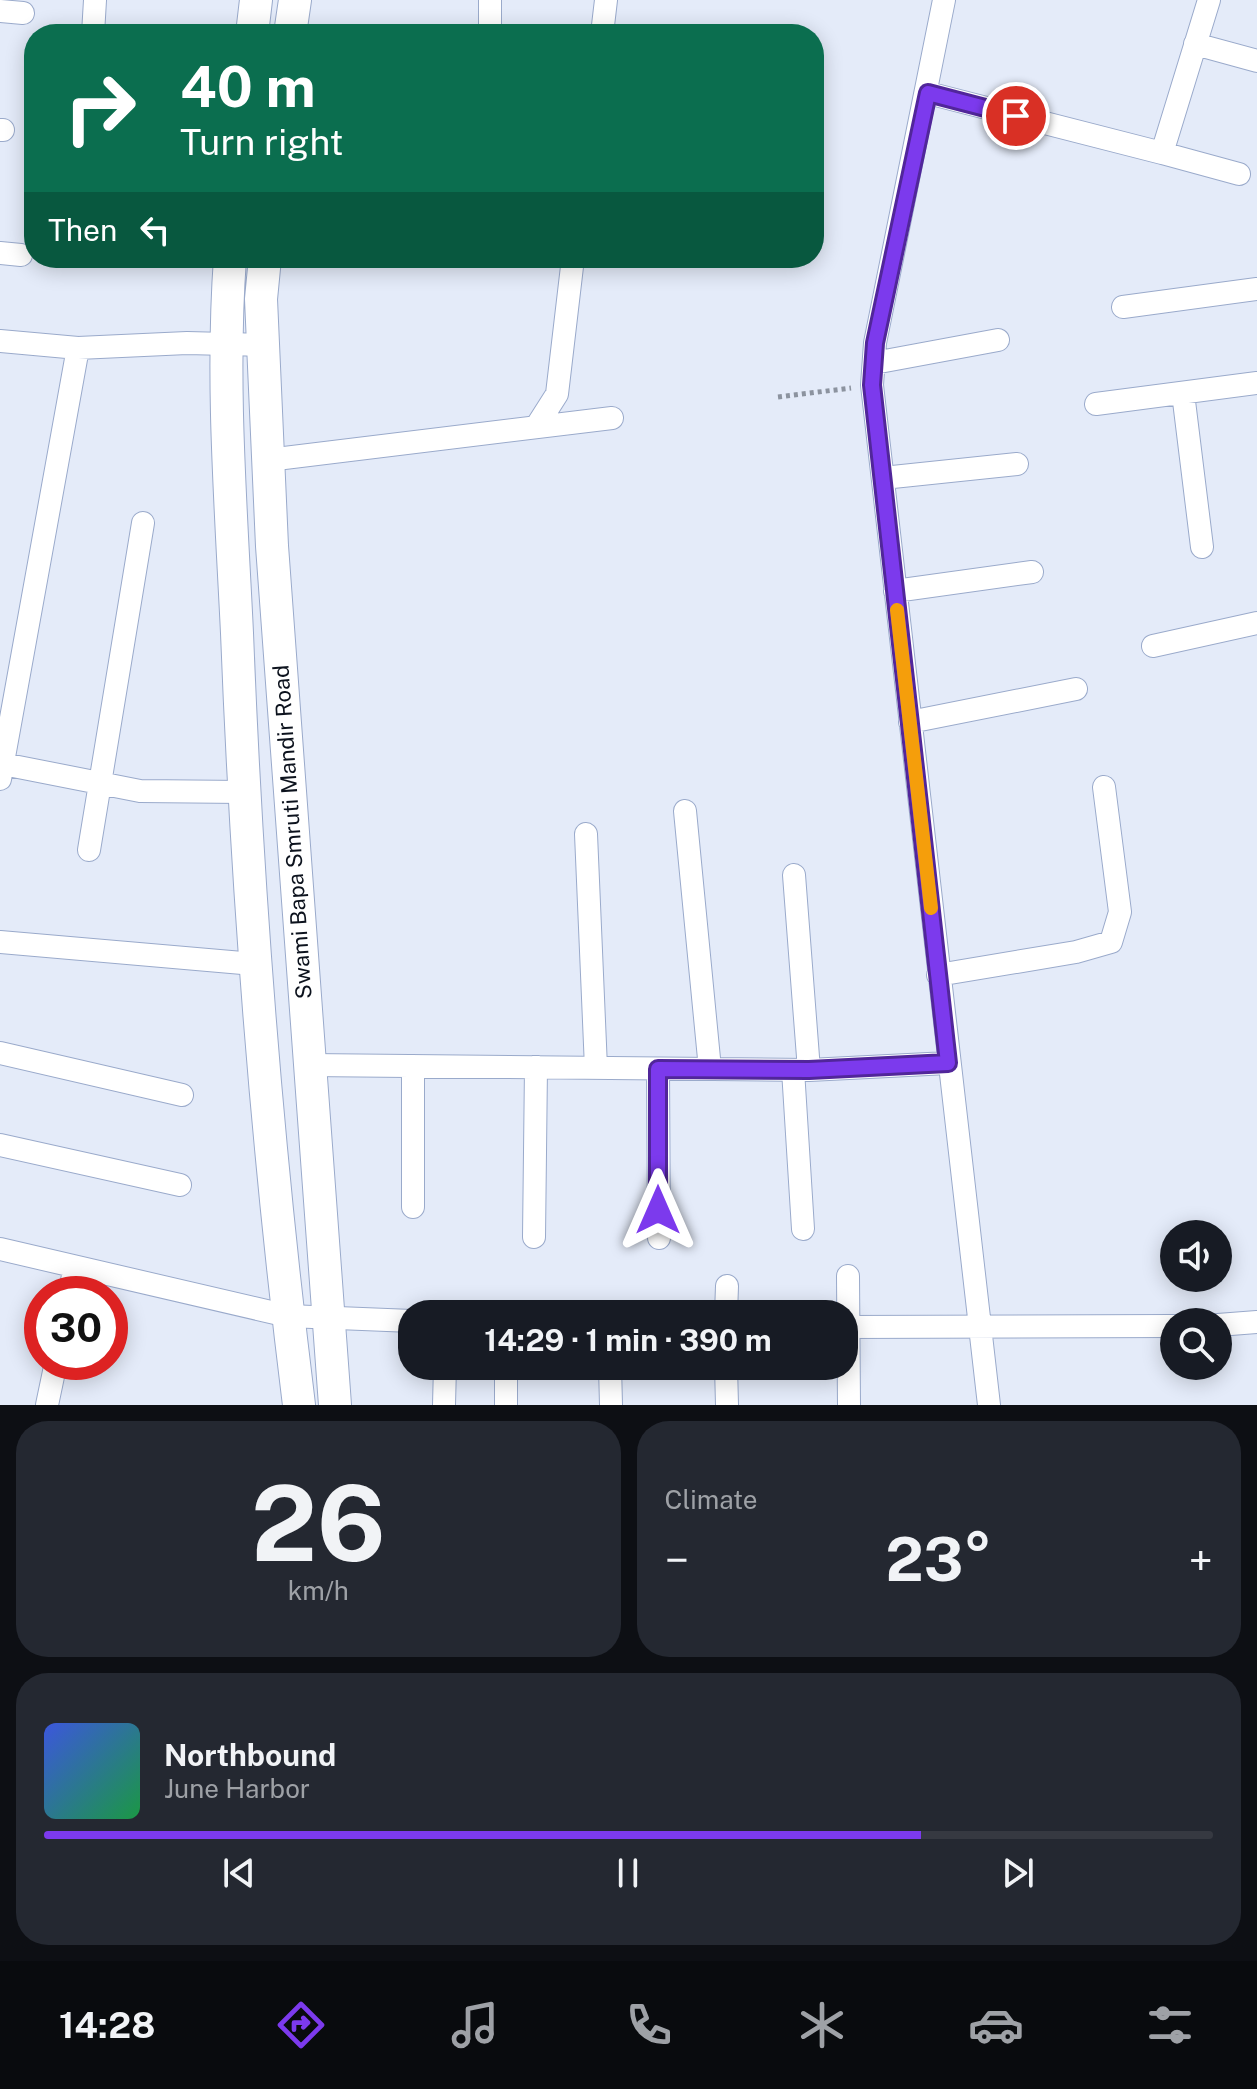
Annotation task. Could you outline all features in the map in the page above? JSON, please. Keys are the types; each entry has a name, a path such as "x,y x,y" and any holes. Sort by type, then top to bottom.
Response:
{"street":[{"path":"94,24 95,0"},
{"path":"253,24 256,0"},
{"path":"291,24 295,0"},
{"path":"490,0 490,24"},
{"path":"603,24 606,0"},
{"path":"944,0 873,374 938,975 989,1405"},
{"path":"1162,153 1209,0"},
{"path":"0,11 23,13"},
{"path":"1195,44 1257,61"},
{"path":"928,93 1239,174"},
{"path":"230,268 227,343 243,792 254,964 299,1405"},
{"name":"Swami Bapa Smruti Mandir Road","path":"264,268 261,299 268,460 335,1405"},
{"path":"536,427 557,394 572,268"},
{"path":"1123,307 1257,289"},
{"path":"873,374 998,340"},
{"path":"0,341 78,348 227,343 262,345"},
{"path":"78,348 1,772 140,791 243,792"},
{"path":"1096,404 1257,383"},
{"path":"1183,393 1202,547"},
{"path":"268,460 612,418"},
{"path":"883,478 1017,464"},
{"path":"89,850 143,523"},
{"path":"895,591 1032,572"},
{"path":"1153,646 1257,623"},
{"path":"910,722 1076,689"},
{"path":"938,975 1076,952 1111,942 1120,912 1104,787"},
{"path":"685,811 710,1069"},
{"path":"586,834 596,1068"},
{"path":"794,875 803,1229"},
{"path":"0,942 254,964"},
{"path":"0,1053 182,1095"},
{"path":"309,1065 801,1070 948,1063"},
{"path":"413,1066 413,1207"},
{"path":"534,1237 536,1067"},
{"path":"658,1069 659,1238"},
{"path":"0,1145 180,1185"},
{"path":"0,1249 288,1316 330,1321 398,1321"},
{"path":"73,1276 75,1267"},
{"path":"847,1300 848,1276"},
{"path":"726,1300 727,1286"},
{"path":"1232,1324 1257,1322"},
{"path":"858,1327 1160,1326"},
{"path":"47,1405 52,1380"},
{"path":"444,1405 445,1380"},
{"path":"506,1380 506,1405"},
{"path":"610,1380 611,1405"},
{"path":"726,1380 727,1405"},
{"path":"848,1380 849,1405"}],"path":[{"path":"778,397 873,374"}],"slow traffic":[{"path":"897,610 931,908"}],"route":[{"path":"658,1210 658,1069 809,1070 948,1063 872,385 875,343 928,93 1016,116"}]}
